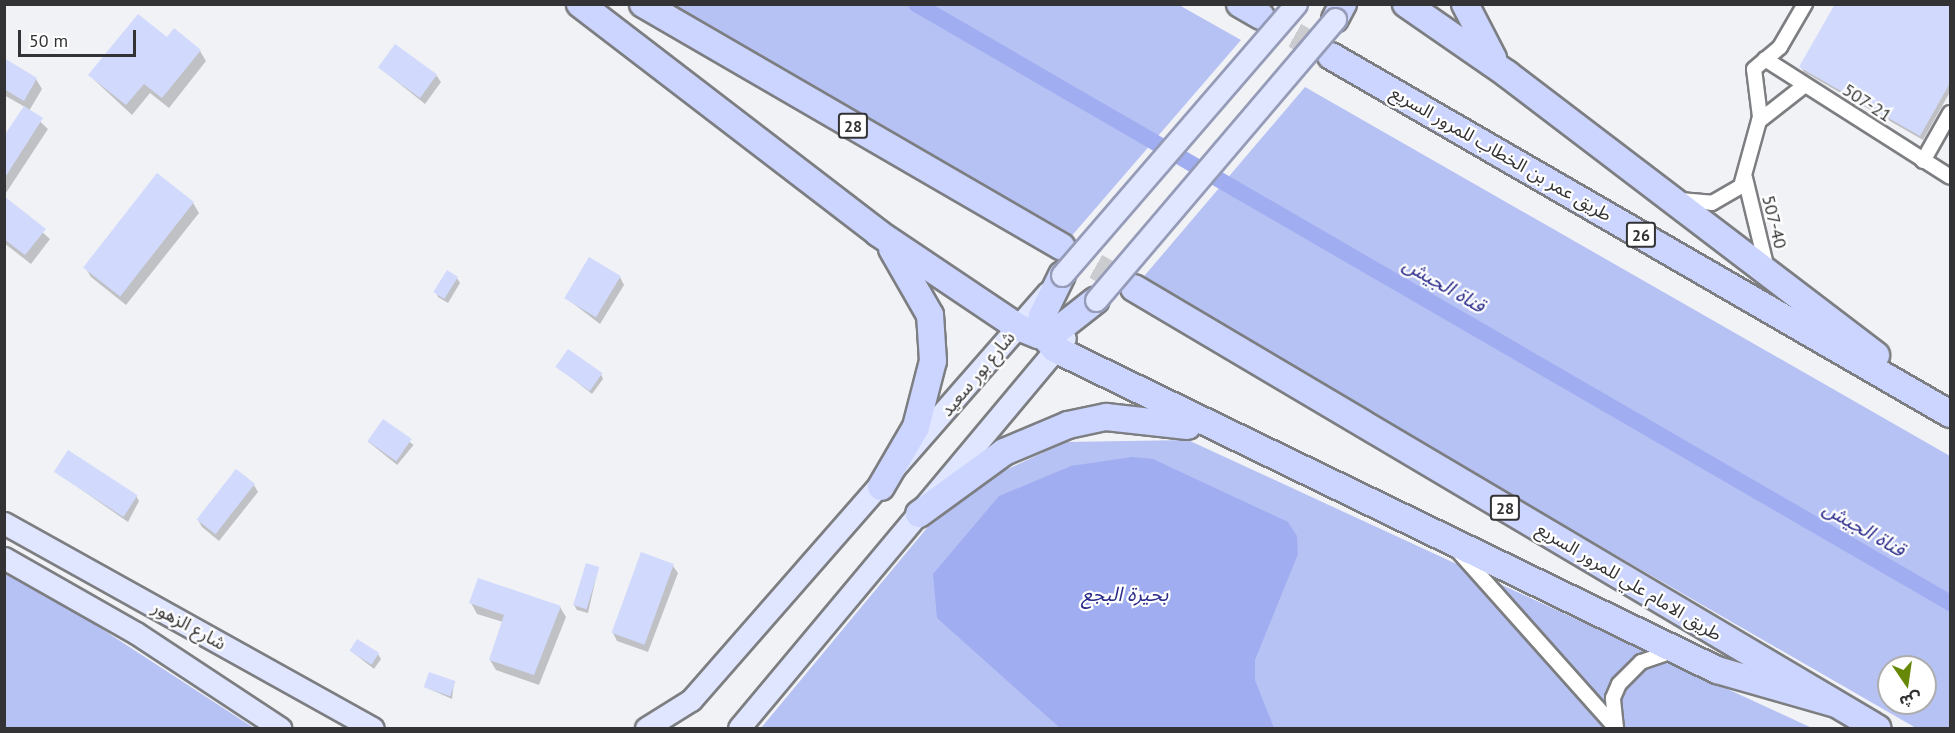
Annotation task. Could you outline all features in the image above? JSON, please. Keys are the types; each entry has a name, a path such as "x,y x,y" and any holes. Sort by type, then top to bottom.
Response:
{"highway":[{"path":"580,4 878,233 1223,434 1730,675 1833,703"},
{"name":"28","path":"643,4 1062,247"},
{"path":"1406,4 1507,74 1950,412"},
{"path":"1465,4 1485,49 1507,74"},
{"name":"طريق عمر بن الخطاب للمرور السريع","path":"1331,56 1950,412"},
{"path":"878,233 920,291 933,337 929,384 916,427 881,487"},
{"path":"1044,331 1062,275"},
{"name":"طريق الامام علي للمرور السريع","path":"1134,288 1877,729"},
{"path":"1044,331 1096,300"},
{"path":"919,514 1004,452 1068,425 1106,417 1141,418 1223,434"}],"main road":[{"path":"1062,275 1296,4"},
{"path":"1096,300 1342,9"},
{"path":"739,729 919,514 1044,331"},
{"name":"شارع بور سعيد","path":"645,729 691,700 881,487 1044,331"},
{"name":"شارع الزهور","path":"4,523 373,729"},
{"name":"شارع الزهور","path":"4,558 135,633 280,729"}],"street":[{"name":"507-40","path":"1769,274 1745,178 1759,121 1754,72 1780,47 1805,4"},
{"name":"507-21","path":"1765,59 1950,177"},
{"path":"1759,121 1805,85"},
{"path":"1923,161 1950,113"},
{"name":"507-40","path":"1670,199 1712,203 1728,197 1745,178"},
{"path":"1450,541 1616,729"},
{"path":"1616,729 1613,698 1619,684 1641,662 1676,650"}],"shaded area":[{"path":"663,5 1179,5 1241,40 1069,239"},
{"path":"1305,87 1950,456 1950,728 1916,728 1893,715 1937,715 1937,655 1877,655 1877,706 1140,281"},
{"path":"1188,440 1812,728 761,728 955,494 1065,442"},
{"path":"5,566 254,728 5,728"}],"water":[{"name":"بحيرة البجع","path":"1132,457 1153,459 1288,522 1297,536 1298,554 1255,660 1255,680 1274,728 1060,728 937,618 933,574 999,496 1071,466"}],"building":[{"path":"1835,4 1950,4 1950,83 1920,136 1799,67"},
{"path":"138,14 167,37 174,28 201,50 162,98 144,84 126,105 88,75"},
{"path":"395,44 437,75 420,98 378,67"},
{"path":"4,58 37,78 24,101 4,89"},
{"path":"24,106 43,118 4,179 4,136"},
{"path":"157,173 194,202 120,296 83,268"},
{"path":"4,196 46,229 25,255 4,239"},
{"path":"589,257 621,276 596,317 564,298"},
{"path":"447,270 458,277 444,299 433,292"},
{"path":"568,349 602,373 590,391 555,367"},
{"path":"383,419 412,439 396,461 368,441"},
{"path":"68,450 138,495 123,517 54,472"},
{"path":"236,469 255,484 216,534 197,519"},
{"path":"641,552 674,564 644,645 612,633"},
{"path":"586,563 599,567 587,609 573,605"},
{"path":"478,578 561,606 534,675 489,660 504,615 469,603"},
{"path":"357,639 379,653 372,665 350,651"},
{"path":"429,672 455,681 450,696 424,687"}],"waterway":[{"name":"قناة الجيش","path":"916,4 1950,603"}],"tunnel":[{"path":"1261,16 1331,56"},
{"path":"1062,247 1134,288"}]}
